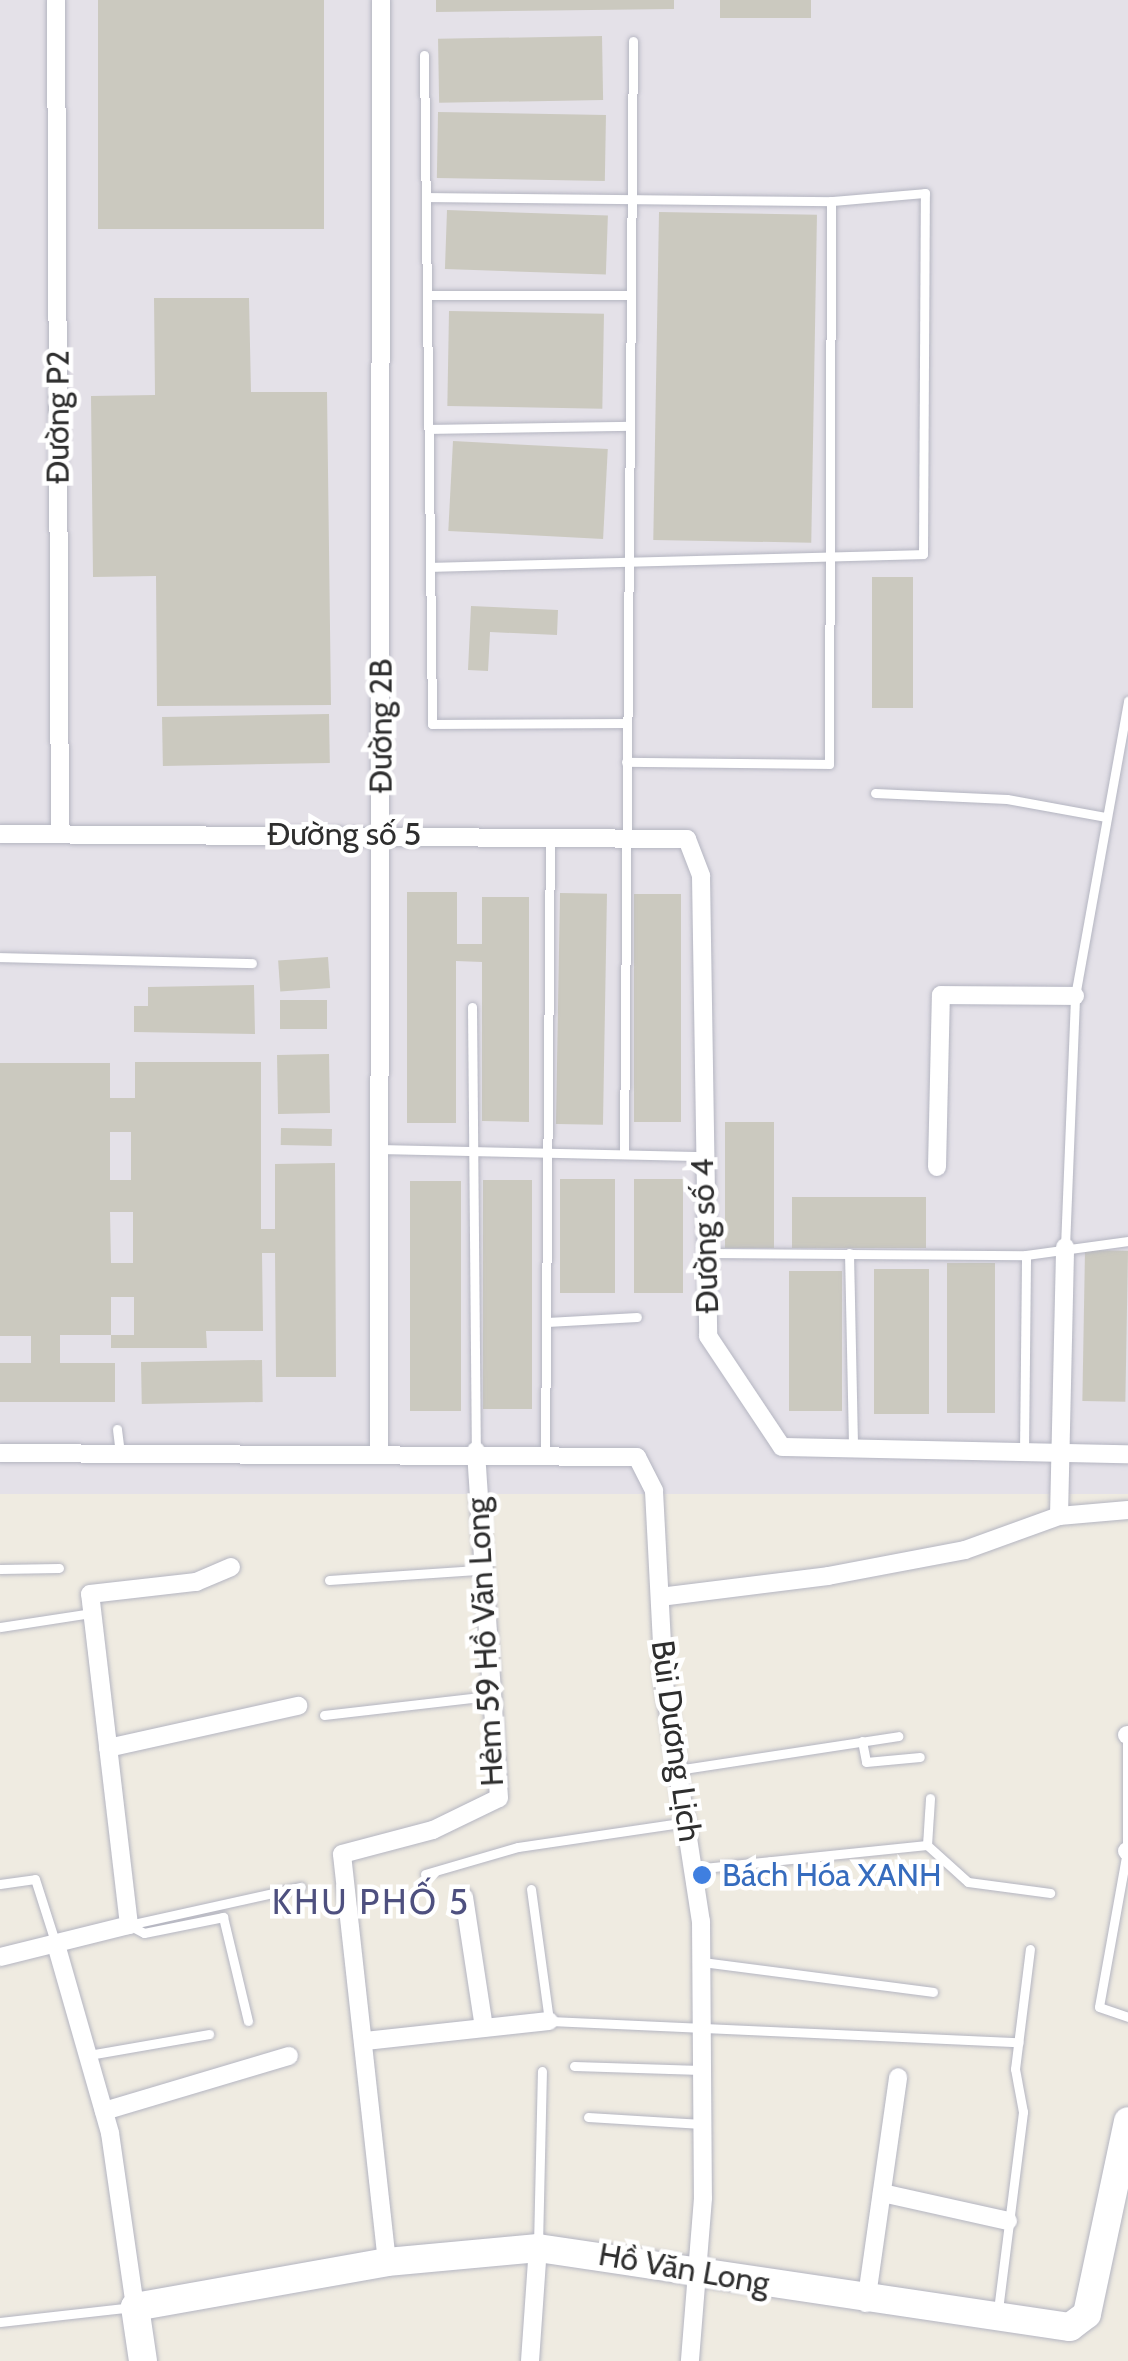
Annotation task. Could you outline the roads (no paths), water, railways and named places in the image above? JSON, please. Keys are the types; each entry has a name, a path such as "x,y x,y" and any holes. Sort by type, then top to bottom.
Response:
{"street":[{"name":"Đường P2","path":"56,0 60,834"},
{"name":"Đường 2B","path":"379,1452 383,1149 382,0"},
{"name":"Đường số 5","path":"0,834 628,832 687,839"},
{"name":"Đường số 4","path":"687,839 701,876 702,1156 708,1336 782,1448 853,1453 1128,1454"},
{"path":"937,1168 941,995 1075,996"},
{"path":"1058,1516 1066,1455 1065,1247"},
{"path":"0,1452 545,1452"},
{"name":"Hẻm 59 Hồ Văn Long","path":"387,2262 366,2041 342,1854 434,1830 499,1798 477,1570 476,1452"},
{"name":"Bùi Dương Lịch","path":"545,1452 637,1457 654,1490 677,1770 694,1869 703,1962 698,2271 690,2361"},
{"path":"660,1597 965,1550 1058,1516 1128,1510"},
{"path":"0,1956 57,1948 128,1925 90,1594 106,1589 196,1582 231,1567"},
{"path":"108,1748 298,1706"},
{"path":"464,1896 484,2028"},
{"path":"57,1948 104,2112 143,2361"},
{"path":"366,2041 549,2021"},
{"path":"104,2112 289,2056"},
{"path":"866,2304 898,2077"},
{"name":"Hồ Văn Long","path":"135,2307 387,2262 538,2248 698,2271 866,2304 996,2323 1070,2327 1087,2314 1128,2121"},
{"path":"882,2193 1008,2221"},
{"path":"530,2361 538,2248"}],"lane":[{"path":"624,1154 633,41"},
{"path":"424,55 432,724 626,723"},
{"path":"426,197 831,201 925,193 923,554 430,567"},
{"path":"626,762 829,764 831,201"},
{"path":"427,295 630,295"},
{"path":"429,429 629,426"},
{"path":"1065,1247 1075,996 1128,701"},
{"path":"874,792 1007,798 1106,817"},
{"path":"545,1452 551,1153 550,832"},
{"path":"0,957 252,962"},
{"path":"472,1007 476,1452"},
{"path":"383,1149 702,1156"},
{"path":"705,1253 1026,1255 1065,1247 1128,1242"},
{"path":"849,1253 853,1453"},
{"path":"1024,1452 1026,1255"},
{"path":"548,1322 636,1318"},
{"path":"117,1429 120,1452"},
{"path":"0,1570 59,1568"},
{"path":"329,1580 477,1570"},
{"path":"0,1626 92,1612"},
{"path":"324,1715 489,1696"},
{"path":"1128,1733 1128,1851 1099,2007 1128,2017"},
{"path":"677,1770 898,1736"},
{"path":"862,1741 866,1762 920,1757"},
{"path":"927,1845 930,1798"},
{"path":"425,1874 518,1847 686,1822"},
{"path":"694,1869 927,1845 968,1882 1050,1894"},
{"path":"0,1884 35,1879 57,1948"},
{"path":"128,1925 302,1887"},
{"path":"531,1889 549,2021 705,2022 740,2031 1018,2042"},
{"path":"128,1925 144,1933 224,1916 248,2021"},
{"path":"996,2323 1023,2112 1018,2042 1030,1949"},
{"path":"703,1962 933,1992"},
{"path":"85,2056 210,2034"},
{"path":"574,2066 704,2070"},
{"path":"538,2248 542,2071"},
{"path":"588,2117 702,2124"},
{"path":"0,2322 135,2307"}],"place":[{"name":"Bách Hóa XANH","path":"702,1875"}],"district":[{"name":"KHU PHỐ 5","path":"371,1902"}]}
